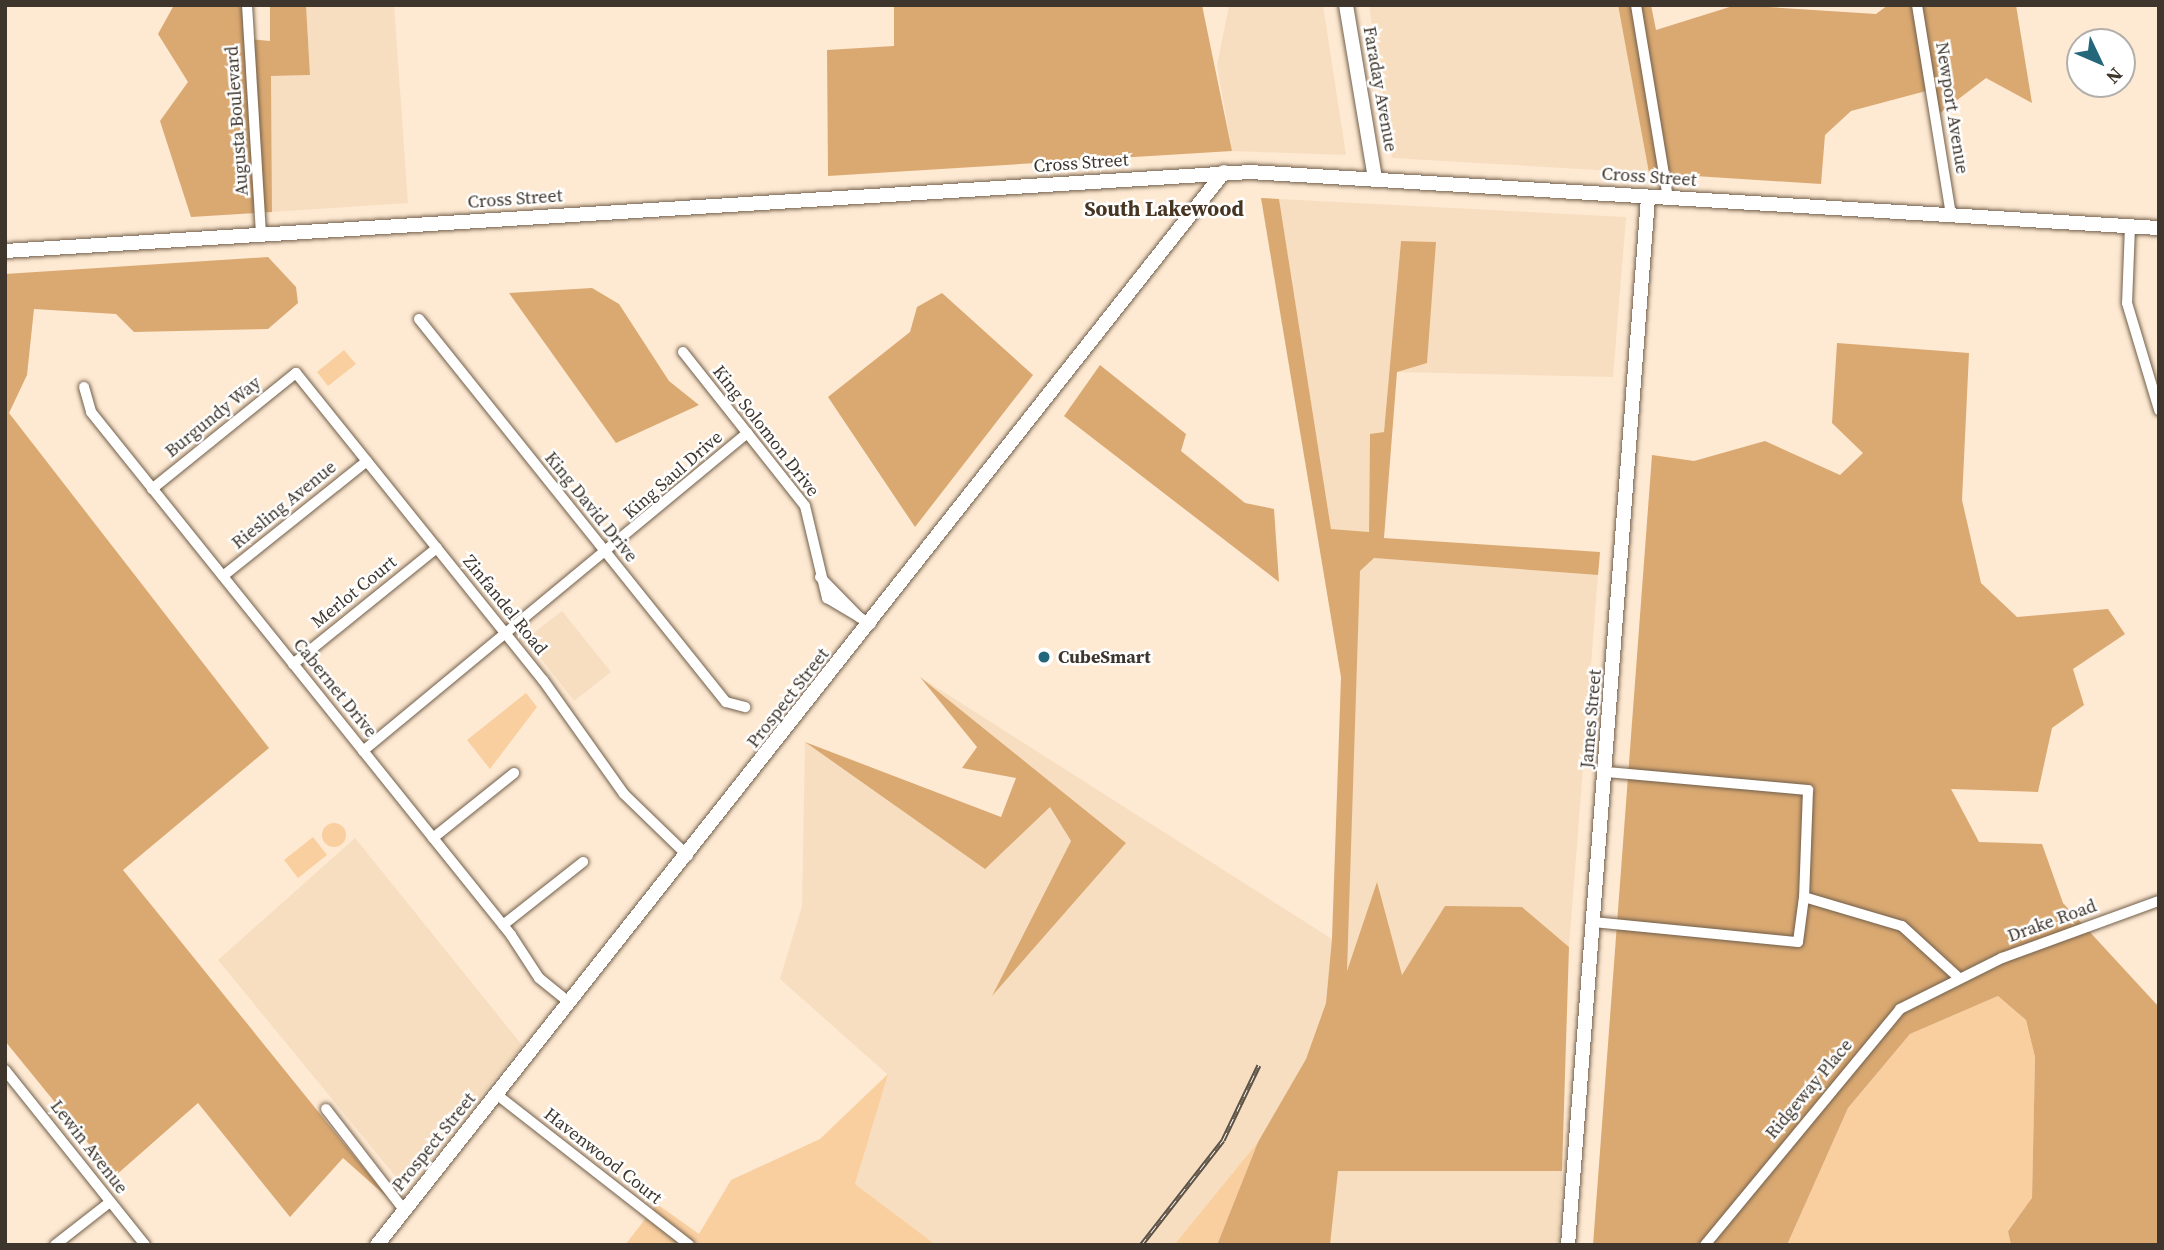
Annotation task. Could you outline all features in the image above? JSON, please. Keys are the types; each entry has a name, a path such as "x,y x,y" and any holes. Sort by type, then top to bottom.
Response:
{"street":[{"name":"Augusta Boulevard","path":"247,5 261,235"},
{"name":"Faraday Avenue","path":"1346,5 1375,179"},
{"path":"1636,5 1668,198"},
{"name":"Newport Avenue","path":"1917,5 1951,216"},
{"name":"Cross Street","path":"5,251 1224,172 2159,228"},
{"name":"Prospect Street","path":"377,1245 688,856 865,621 1224,172"},
{"name":"James Street","path":"1568,1245 1648,197"},
{"path":"2130,226 2127,303 2159,410"},
{"name":"King David Drive","path":"419,319 726,702 745,707"},
{"name":"King Solomon Drive","path":"683,352 806,506 820,577 827,598 865,621"},
{"name":"Zinfandel Road","path":"296,373 507,635 624,794 688,856"},
{"name":"Burgundy Way","path":"152,489 296,373"},
{"name":"Cabernet Drive","path":"83,387 91,412 503,925 539,978 570,1003"},
{"name":"King Saul Drive","path":"363,751 606,554 748,433"},
{"name":"Riesling Avenue","path":"223,576 367,461"},
{"name":"Merlot Court","path":"293,664 437,548"},
{"path":"1593,922 1798,942 1804,897 1808,790 1606,772"},
{"path":"433,838 514,773"},
{"path":"503,925 583,862"},
{"path":"1804,897 1902,926 1959,978"},
{"name":"Drake Road","path":"1959,978 2159,901"},
{"name":"Ridgeway Place","path":"1705,1245 1887,1022 1959,978"},
{"name":"Lewin Avenue","path":"5,1070 145,1245"},
{"name":"Havenwood Court","path":"496,1094 689,1245"},
{"path":"326,1109 404,1210"},
{"path":"55,1245 110,1202"}],"shaded area":[{"path":"174,5 246,5 249,39 270,41 270,5 306,5 310,75 271,76 272,212 191,217 160,121 188,82 158,34"},
{"path":"306,5 394,5 408,203 272,212 271,76 310,75"},
{"path":"894,5 1202,5 1232,151 828,176 827,50 894,46"},
{"path":"1229,5 1323,5 1346,155 1232,151 1217,65"},
{"path":"1369,5 1618,5 1649,173 1392,158"},
{"path":"1618,5 1651,5 1656,30 1736,5 1876,14 1888,5 2016,5 2032,103 1986,78 1935,117 1926,91 1851,111 1825,135 1821,184 1649,173"},
{"path":"1261,198 1279,199 1331,529 1369,532 1370,434 1384,432 1401,241 1436,242 1427,363 1397,372 1384,538 1600,552 1598,575 1374,558 1360,571 1347,971 1377,882 1402,975 1445,906 1522,907 1569,947 1562,1171 1338,1171 1330,1245 1217,1245 1258,1142 1306,1059 1326,1003 1332,939 1341,677"},
{"path":"1279,199 1626,217 1613,377 1397,372 1436,242 1401,241 1384,432 1370,435 1369,532 1331,529"},
{"path":"268,257 296,287 298,303 268,329 134,332 116,314 34,309 27,375 9,413 269,748 123,870 388,1198 343,1158 290,1217 198,1103 115,1176 5,1041 5,274"},
{"path":"592,288 619,304 669,381 699,405 616,443 509,293"},
{"path":"942,293 1033,375 915,527 828,397 910,332 917,307"},
{"path":"1837,343 1969,353 1962,500 1981,583 2017,617 2108,609 2125,634 2073,669 2084,705 2052,728 2038,792 1951,789 1979,842 2042,844 2063,903 2159,1007 2159,1245 2011,1245 2008,1231 2032,1198 2035,1057 2026,1020 1998,996 1910,1034 1848,1108 1787,1245 1593,1245 1652,455 1694,461 1765,441 1840,475 1863,453 1832,423"},
{"path":"344,350 356,364 328,386 317,372"},
{"path":"1100,365 1186,434 1181,451 1245,503 1274,509 1279,582 1064,416"},
{"path":"1373,558 1598,575 1569,947 1522,907 1402,976 1377,884 1347,974 1326,1003 1306,1059 1258,1142 1174,1245 936,1245 855,1184 887,1074 780,979 802,906 805,742 984,868 1050,806 1071,841 994,992 1126,843 920,677 1332,939 1360,571"},
{"path":"562,611 611,672 574,701 526,639"},
{"path":"920,677 1126,843 992,996 1071,841 1050,807 985,869 805,742 1001,817 1016,778 962,768 977,747"},
{"path":"526,693 537,707 490,769 467,740"},
{"path":"334,823 343,826 346,835 343,844 334,847 325,844 322,835 325,826"},
{"path":"313,837 327,855 298,878 284,860"},
{"path":"355,838 522,1045 405,1188 218,960"},
{"path":"1998,996 2026,1020 2035,1057 2032,1199 2008,1230 2011,1245 1787,1245 1848,1108 1910,1034"},
{"path":"888,1074 855,1184 936,1245 625,1245 657,1204 699,1234 731,1180 820,1139"},
{"path":"1258,1142 1217,1245 1174,1245"},
{"path":"1337,1171 1562,1171 1558,1245 1330,1245"}],"railway":[{"path":"1141,1245 1223,1140 1259,1065"}],"place":[{"name":"CubeSmart","path":"1044,657"}],"district":[{"name":"South Lakewood","path":"1164,209"}]}
